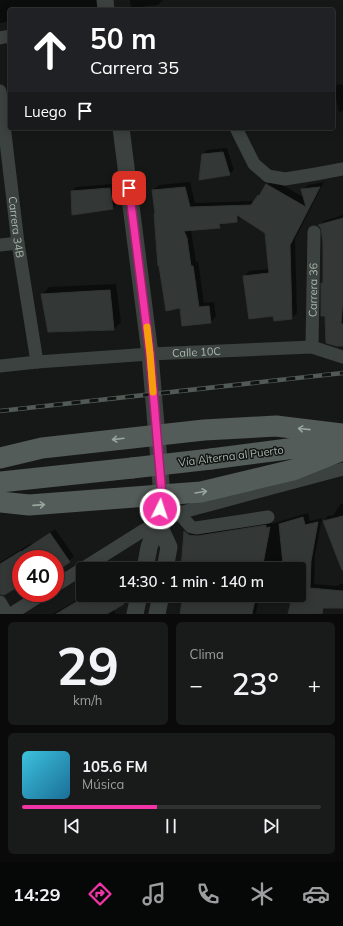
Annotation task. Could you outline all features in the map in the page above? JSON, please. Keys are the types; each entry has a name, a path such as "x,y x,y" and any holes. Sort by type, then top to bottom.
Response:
{"main road":[{"path":"0,458 42,448 157,434 204,430 276,426 343,434"},
{"name":"Vía Alterna al Puerto","path":"0,482 211,459 343,442"},
{"path":"0,502 30,505 201,492 292,470 343,450"}],"street":[{"name":"Carrera 34B","path":"0,91 18,243 37,362"},
{"path":"121,130 150,354 162,496 151,527 146,562"},
{"path":"237,130 254,164 268,176 285,179 343,169"},
{"name":"Carrera 36","path":"312,347 314,232"},
{"path":"0,245 18,243"},
{"name":"Calle 10C","path":"0,366 150,354 312,347 343,357"},
{"path":"64,580 151,527 179,513 343,469"},
{"path":"179,513 191,527 196,528 268,518"},
{"path":"151,527 169,547 166,562"},
{"path":"0,602 7,614"},
{"path":"11,614 30,602"},
{"path":"135,614 138,602"},
{"path":"157,614 159,602"}],"building":[{"path":"223,152 230,175 199,180 202,154"},
{"path":"266,184 306,207 301,189 320,187 290,245 292,319 274,321 273,316 249,319 243,276 269,273 265,233 237,215 237,222 219,224 220,228 184,231 187,238 191,266 193,266 199,307 209,306 211,323 182,326 180,308 166,311 158,266 152,190 185,187 190,207 251,205 258,195 259,196"},
{"path":"110,188 113,209 72,215 71,191"},
{"path":"343,218 343,298 341,324 343,324 343,346 336,346 326,343 325,316 321,316 323,243 321,228 318,225"},
{"path":"110,290 114,330 48,332 41,294"},
{"path":"343,516 343,570 342,570 323,521"},
{"path":"303,517 305,525 318,522 311,561 310,588 343,591 343,608 323,608 322,614 288,614 290,602 306,602 306,562 283,562 279,524"},
{"path":"266,525 266,528 270,527 263,562 182,562 184,531 189,535 197,536"},
{"path":"50,533 62,550 24,550"},
{"path":"64,553 70,562 64,566"},
{"path":"12,557 12,590 4,595 0,594 0,564"},
{"path":"76,602 89,602 90,604 94,602 123,602 124,604 107,614 56,614"},
{"path":"182,602 255,602 252,614 180,614"}],"railway":[{"path":"0,411 343,373"}],"slow traffic":[{"path":"147,327 153,392"}],"route":[{"path":"129,188 150,354 162,496 160,509"}]}
